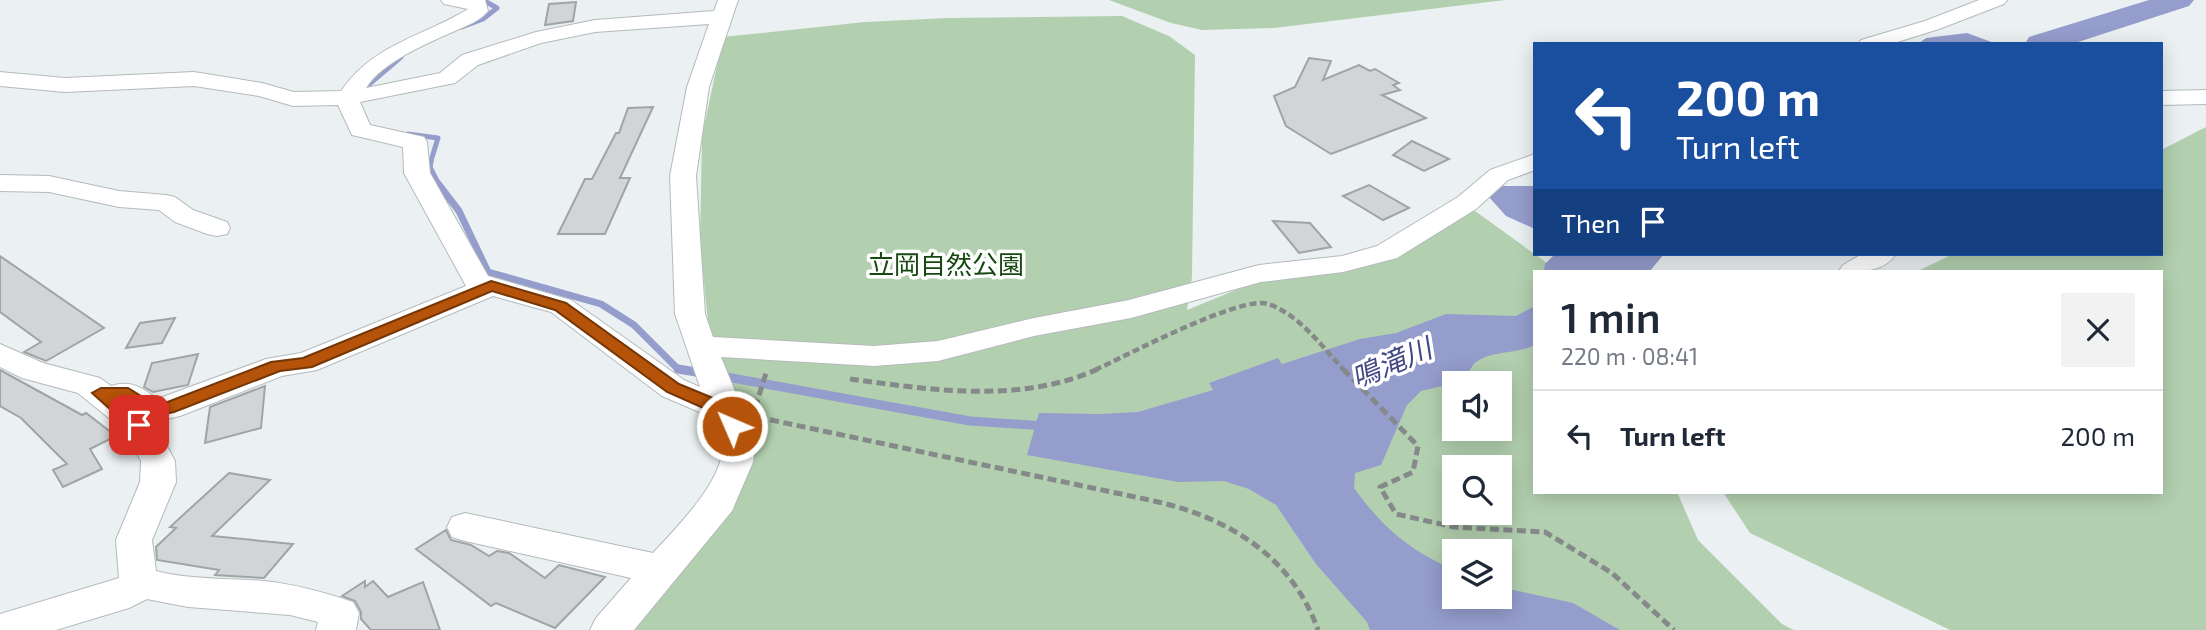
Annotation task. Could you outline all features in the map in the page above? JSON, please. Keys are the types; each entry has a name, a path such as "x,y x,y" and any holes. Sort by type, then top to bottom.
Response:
{"street":[{"path":"451,0 477,3 478,10 467,19 408,44 363,75 360,130 415,142 417,173 477,282 561,306 673,388 738,413"},
{"path":"1875,42 1932,25 1997,0"},
{"path":"0,79 65,85 194,79 262,90 293,99 362,96 447,78 470,60 536,38 595,26 725,9 698,87 683,176 690,314 704,354 738,413 739,443 732,478 719,502 610,630"},
{"path":"2163,98 2206,97"},
{"path":"704,354 874,356 938,351 1034,327 1131,309 1259,274 1343,264 1387,252 1467,204 1499,175 1533,162"},
{"path":"0,183 49,184 119,199 166,203 184,216 217,228"},
{"path":"1855,270 1879,256"},
{"path":"101,393 128,394 151,411 168,408 277,366 306,363 491,286"},
{"path":"0,354 33,371 89,385 139,425 158,461 158,482 134,540 138,582 163,589 260,595 318,604 339,613 336,630"},
{"path":"465,527 661,570"},
{"path":"0,630 115,597 143,584"}],"path":[{"path":"841,378 936,388 988,390 1055,386 1247,302 1259,301 1274,305 1293,318 1418,446 1413,472 1380,487 1396,514 1454,527 1545,532 1612,573 1674,630"},
{"path":"756,367 780,370"},
{"path":"768,368 738,413 1178,506 1227,525 1275,558 1314,615 1318,630"}],"green space":[{"path":"1109,0 1505,0 1274,28 1202,30 1171,23"},
{"name":"立岡自然公園","path":"1122,16 1169,36 1195,55 1192,277 1187,310 1248,285 1298,275 1475,211 1533,253 1533,256 1537,256 1557,270 1533,270 1533,494 1678,494 1698,540 1782,624 1794,630 628,630 739,495 753,458 709,332 700,243 702,136 723,37 865,22"},
{"path":"2206,127 2206,630 1950,630 1750,533 1724,494 2163,494 2163,270 1920,270 1949,256 2163,256 2163,149"}],"water":[{"path":"1967,33 1992,42 1921,42 1926,38"},
{"path":"1502,186 1533,186 1533,228 1506,216 1489,197"},
{"path":"1553,256 1662,256 1651,270 1544,270 1545,264"},
{"path":"1533,307 1533,346 1483,358 1470,371 1442,371 1442,386 1421,391 1407,405 1381,465 1355,473 1354,488 1398,537 1442,564 1442,609 1512,609 1512,590 1573,603 1620,630 1370,630 1367,622 1316,564 1276,505 1249,489 1224,481 1178,482 1027,455 1039,413 1138,412 1213,390 1209,383 1278,358 1282,364 1360,339 1396,333 1446,314 1516,316"}],"building":[{"path":"576,2 573,21 545,25 549,4"},
{"path":"1309,58 1331,61 1323,80 1359,65 1370,71 1375,69 1399,83 1393,85 1400,90 1382,95 1426,118 1331,154 1286,126 1274,96 1295,87"},
{"path":"653,107 620,178 630,178 605,234 558,234 585,179 592,179 616,133 619,133 628,108"},
{"path":"1412,141 1449,159 1424,171 1393,155"},
{"path":"1369,185 1409,208 1383,220 1343,196"},
{"path":"1273,221 1310,223 1331,247 1299,253"},
{"path":"0,256 104,328 46,361 24,352 41,342 0,312"},
{"path":"175,318 162,343 126,348 140,323"},
{"path":"198,354 188,385 153,392 144,387 152,363"},
{"path":"0,370 82,415 86,413 116,436 90,449 102,469 63,487 53,470 67,464 21,418 0,406"},
{"path":"265,386 261,428 205,443 210,407"},
{"path":"229,473 270,480 212,536 293,544 264,578 215,575 219,570 157,560 156,547 176,528 170,527"},
{"path":"446,530 451,540 471,545 489,556 497,551 509,553 545,578 559,565 605,577 555,628 496,603 491,606 416,549"},
{"path":"365,581 365,587 373,581 388,597 423,582 440,630 371,630 361,619 361,612 355,601 342,596"}],"waterway":[{"path":"462,27 483,19 497,8 483,0"},
{"name":"鳴滝川","path":"2046,42 2179,0"},
{"path":"360,92 401,57"},
{"path":"408,134 438,138 430,164"},
{"path":"430,162 429,167 436,181 459,211 488,272 601,304 634,325 678,369"},
{"path":"678,369 687,370"},
{"path":"678,369 702,373"},
{"path":"721,376 970,421 1045,426"}],"route":[{"path":"139,425 101,393 128,394 151,411 168,408 277,366 306,363 491,286 561,306 673,388 724,410 732,426"}]}
